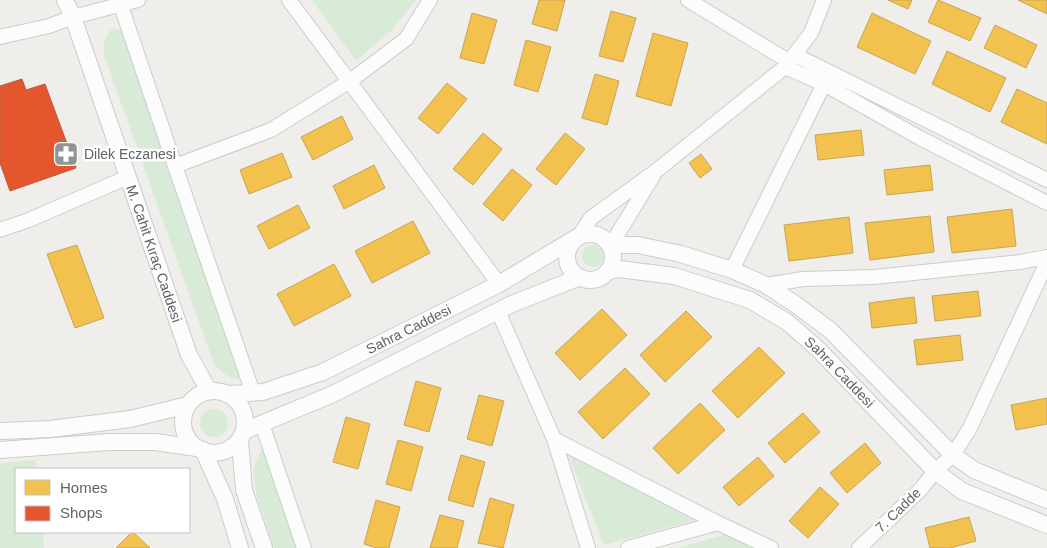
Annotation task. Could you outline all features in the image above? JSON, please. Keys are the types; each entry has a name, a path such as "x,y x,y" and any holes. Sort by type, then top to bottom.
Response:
{"street":[{"name":"M. Cahit Kıraç Caddesi","path":"65,0 73,17 189,355 209,391"},
{"path":"0,37 49,26 120,2 138,0"},
{"path":"289,0 499,284"},
{"path":"175,166 271,130 350,81 406,39 430,0"},
{"path":"688,0 790,61 824,84 920,138 1047,203"},
{"path":"580,277 570,267 567,260 570,246 591,218 656,171 790,61 812,33 824,0"},
{"path":"120,2 253,393"},
{"path":"790,61 1047,180"},
{"path":"732,270 824,84"},
{"path":"609,271 614,259 611,245 656,171"},
{"path":"0,230 29,220 128,177"},
{"name":"Sahra Caddesi","path":"228,394 263,392 323,372 499,284 579,236 593,234 606,240 611,245 646,246 681,254 732,270 766,285 830,330 953,455 974,470 1047,500"},
{"path":"766,285 803,279 874,276 1010,263 1047,257"},
{"name":"7. Cadde","path":"859,548 916,494 935,471 953,455 970,428 1047,262"},
{"name":"Sahra Caddesi","path":"242,436 262,424 332,394 498,311 580,277 587,280 595,280 609,271 619,269 674,276 750,300 787,322 818,349 935,471 962,491 1047,525"},
{"path":"498,311 554,439 588,548"},
{"path":"240,548 225,499 200,449 190,441 185,432 183,423 184,413 188,405 194,398 209,391 228,394 241,406 244,414 246,423 242,436 244,490 264,548"},
{"path":"0,431 50,429 130,419 188,405"},
{"path":"262,424 304,548"},
{"path":"0,450 109,442 155,442 215,453 233,447 242,436"},
{"path":"554,439 770,548"},
{"path":"631,548 718,523"}],"green space":[{"path":"312,0 416,0 391,31 356,61"},
{"path":"112,29 123,32 239,372 239,379 228,376 214,364 104,55 105,41"},
{"path":"593,245 601,248 604,256 601,264 593,267 585,264 582,256 585,248"},
{"path":"214,409 224,413 228,423 224,433 214,437 204,433 200,423 204,413"},
{"path":"264,443 299,548 274,548 257,497 253,470"},
{"path":"568,454 694,520 604,545"},
{"path":"36,460 37,468 15,468 15,533 43,533 44,548 0,548 0,463"},
{"path":"726,534 753,548 678,548"}],"building: Homes":[{"path":"539,0 565,0 557,31 532,24"},
{"path":"888,0 912,0 908,9"},
{"path":"938,0 981,18 970,41 928,22"},
{"path":"1018,0 1047,0 1047,14"},
{"path":"611,11 636,18 623,62 599,56"},
{"path":"472,13 497,20 484,64 460,58"},
{"path":"872,13 931,41 915,74 857,47"},
{"path":"995,25 1037,45 1026,68 984,48"},
{"path":"653,33 688,43 671,106 636,96"},
{"path":"526,40 551,47 538,92 514,85"},
{"path":"947,51 1006,78 990,112 932,84"},
{"path":"595,74 619,81 607,125 582,118"},
{"path":"447,83 467,99 438,134 418,118"},
{"path":"1017,89 1047,103 1047,144 1001,122"},
{"path":"342,116 353,139 313,160 301,137"},
{"path":"861,130 864,155 818,160 815,135"},
{"path":"483,133 502,149 473,185 453,169"},
{"path":"565,133 585,149 556,185 536,169"},
{"path":"282,153 292,177 249,194 240,170"},
{"path":"701,154 712,169 700,178 689,163"},
{"path":"374,165 385,188 344,209 333,186"},
{"path":"930,165 933,190 887,195 884,170"},
{"path":"512,169 532,185 503,221 483,204"},
{"path":"298,205 310,228 269,249 257,226"},
{"path":"1012,209 1016,246 952,253 947,217"},
{"path":"930,216 934,252 870,260 865,223"},
{"path":"849,217 853,253 789,261 784,225"},
{"path":"413,221 430,253 372,283 355,251"},
{"path":"77,245 104,318 75,328 47,254"},
{"path":"334,264 351,296 294,326 277,294"},
{"path":"978,291 981,316 935,321 932,296"},
{"path":"914,297 917,323 872,328 869,303"},
{"path":"602,309 627,335 580,380 555,353"},
{"path":"686,311 712,337 665,382 640,355"},
{"path":"960,335 963,360 917,365 914,340"},
{"path":"759,347 785,373 738,418 712,391"},
{"path":"625,368 650,394 603,439 578,412"},
{"path":"416,381 441,388 429,432 404,425"},
{"path":"479,395 504,401 492,446 467,439"},
{"path":"1047,398 1047,424 1016,430 1011,405"},
{"path":"700,403 725,430 678,474 653,448"},
{"path":"803,413 820,432 785,463 768,443"},
{"path":"346,417 370,424 358,469 333,462"},
{"path":"398,440 423,447 411,491 386,484"},
{"path":"865,443 881,463 847,493 830,473"},
{"path":"461,455 485,462 473,507 448,500"},
{"path":"758,457 774,476 739,506 723,487"},
{"path":"820,487 839,504 808,538 789,521"},
{"path":"490,498 514,505 503,548 478,543"},
{"path":"376,500 400,507 389,548 377,548 364,544"},
{"path":"440,515 464,521 457,548 430,548"},
{"path":"969,517 976,541 950,548 930,548 925,528"},
{"path":"131,533 134,533 150,548 116,548"}],"building: Shops":[{"path":"22,79 26,90 45,84 76,168 10,191 0,163 0,86"}],"place":[{"name":"Dilek Eczanesi","path":"66,154"}]}
